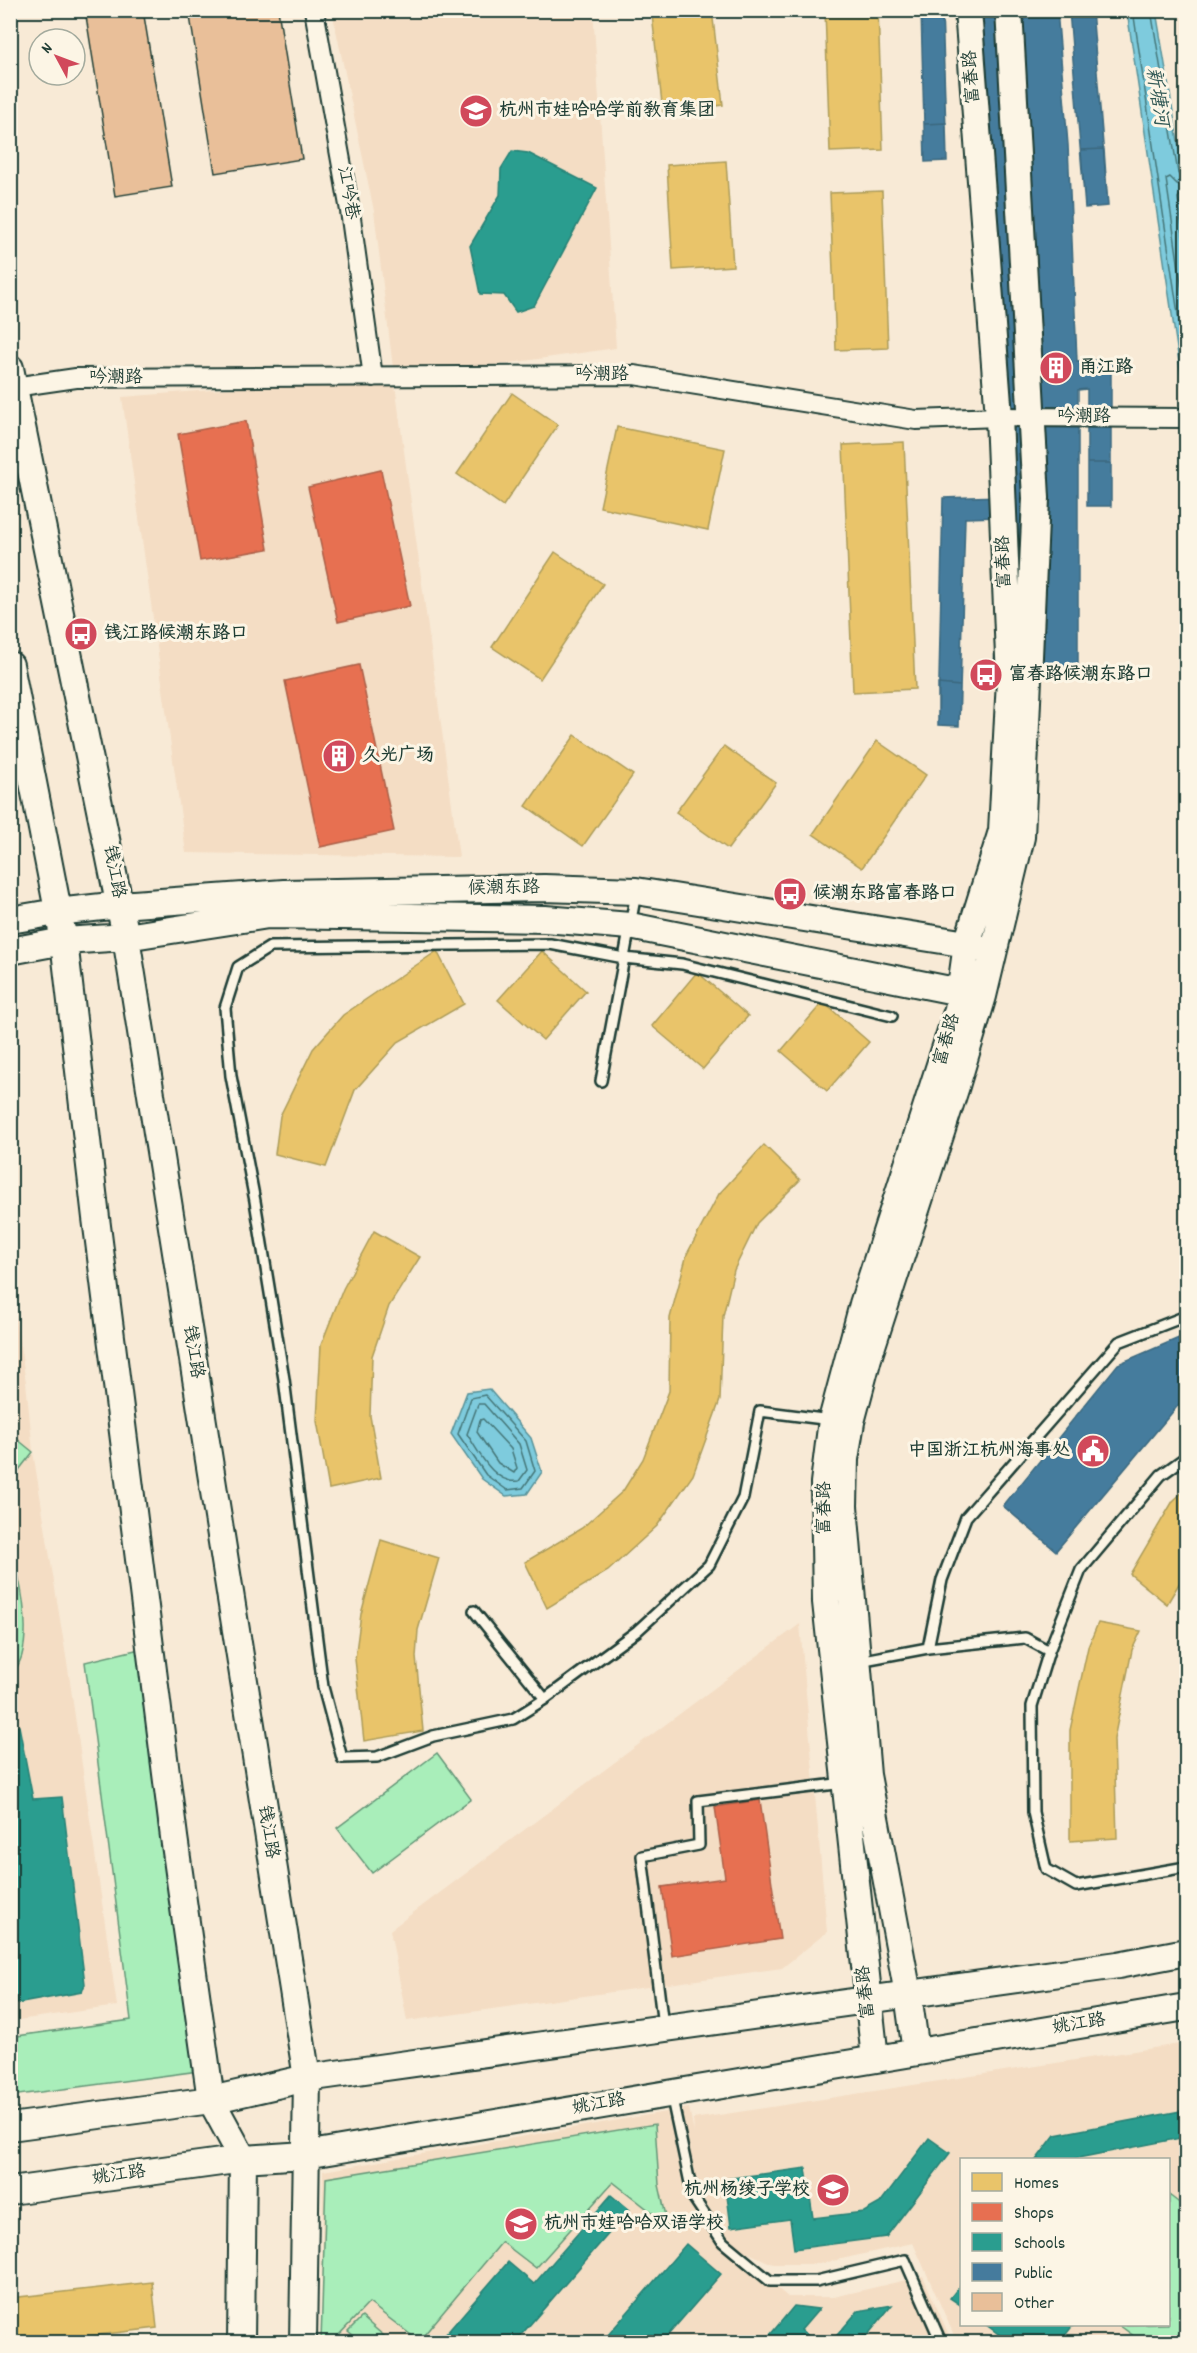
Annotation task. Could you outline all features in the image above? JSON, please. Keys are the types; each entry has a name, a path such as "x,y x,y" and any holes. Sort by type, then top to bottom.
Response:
{"street":[{"name":"江吟巷","path":"314,10 350,211 373,376"},
{"name":"富春路","path":"874,2059 846,1783 845,1459 851,1422 868,1358 956,1086 971,994 967,944 1002,831 1010,680 999,417 968,10"},
{"name":"富春路","path":"916,2052 908,1994 867,1775 844,1663 826,1602 824,1483 832,1420 863,1304 958,1009 971,994 993,953 1021,837 1036,498 1009,10"},
{"name":"吟潮路","path":"12,377 634,375 916,420 999,417 1186,418"},
{"name":"钱江路","path":"12,377 126,937 306,2078 303,2343"},
{"path":"10,665 64,942 96,1218 174,1837 211,2100 243,2159 241,2343"},
{"name":"候潮东路","path":"10,920 57,912 284,893 544,888 636,891 967,944 993,953"},
{"name":"候潮东路","path":"10,951 64,942 126,937 268,915 545,920 630,926 971,994"},
{"path":"10,2127 211,2100 306,2078 1118,1965 1186,1952"},
{"name":"姚江路","path":"10,2191 243,2159 306,2155 1186,2007"}],"lane":[{"path":"600,1081 636,891"},
{"path":"832,1420 760,1411 743,1498 708,1565 637,1630 545,1699 513,1719 433,1736 377,1757 342,1758 323,1687 284,1379 255,1201 231,1076 225,1008 238,967 270,947 550,944 624,958 682,964 892,1016"},
{"path":"928,1648 942,1580 966,1517 1119,1342 1186,1316"},
{"path":"1186,1457 1161,1475 1081,1570 1049,1651 1032,1706 1033,1812 1046,1869 1076,1886 1186,1868"},
{"path":"474,1611 545,1699"},
{"path":"844,1663 928,1648 1025,1638 1049,1651"},
{"path":"663,2028 642,1856 699,1845 698,1801 846,1783"},
{"path":"671,2093 693,2197 723,2242 770,2281 816,2281 905,2260 941,2343"}],"shaded area":[{"name":"久光广场","path":"332,11 593,11 616,348 410,377 394,377 459,857 186,853 122,397 394,376 374,211"},
{"path":"10,1284 26,1382 33,1452 69,1675 117,2006 11,2021"},
{"path":"800,1624 827,1932 782,1968 407,2021 390,1930"},
{"path":"1186,2043 1186,2342 957,2342 913,2243 819,2264 773,2264 735,2247 741,2258 788,2297 834,2297 923,2276 952,2342 321,2342 323,2171 689,2108 694,2132 693,2119"}],"green space":[{"path":"11,1434 33,1452 11,1480"},
{"path":"11,1551 21,1589 25,1630 22,1655 11,1681"},
{"path":"144,1648 206,2070 11,2096 10,2037 131,2020 85,1662"},
{"path":"437,1753 471,1799 372,1873 337,1828"},
{"path":"655,2124 659,2185 668,2225 613,2182 536,2268 502,2242 419,2341 369,2303 337,2337 342,2342 321,2342 326,2178"},
{"path":"1170,2196 1186,2208 1186,2338 1176,2342 1142,2342 1120,2326 1170,2326"},
{"path":"362,2317 391,2342 361,2342 348,2331"}],"water":[{"name":"新塘河","path":"1127,11 1156,11 1186,189 1186,409"},
{"path":"489,1389 531,1438 542,1472 527,1494 506,1496 482,1479 451,1434 467,1392"}],"building: Homes":[{"path":"689,10 712,10 723,105 663,112 652,15"},
{"path":"825,10 878,10 883,150 830,152"},
{"path":"726,161 733,266 673,270 667,165"},
{"path":"882,191 888,348 836,350 830,193"},
{"path":"512,393 558,425 503,506 457,474"},
{"path":"617,427 725,449 708,530 600,507"},
{"path":"904,442 915,689 853,692 843,445"},
{"path":"555,552 603,584 540,679 492,647"},
{"path":"575,735 633,775 583,846 526,806"},
{"path":"877,741 926,775 862,868 813,834"},
{"path":"724,746 776,783 728,849 676,812"},
{"path":"437,951 464,1004 398,1042 355,1090 326,1167 275,1154 280,1116 313,1049 343,1015"},
{"path":"542,951 586,991 543,1040 498,1000"},
{"path":"697,972 748,1016 703,1069 652,1026"},
{"path":"823,1002 869,1042 827,1091 781,1051"},
{"path":"764,1145 800,1180 757,1223 734,1270 723,1316 720,1400 693,1475 657,1526 608,1571 547,1608 525,1562 582,1528 623,1491 643,1459 669,1391 670,1318 687,1254 719,1194"},
{"path":"374,1231 420,1257 389,1306 372,1356 370,1416 381,1478 329,1489 317,1421 321,1345 343,1289"},
{"path":"1186,1489 1186,1572 1167,1604 1130,1574 1173,1501"},
{"path":"381,1540 439,1558 418,1630 416,1657 423,1731 364,1741 355,1659 361,1614"},
{"path":"1098,1623 1141,1631 1132,1650 1114,1739 1117,1838 1070,1841 1070,1730 1088,1647"},
{"path":"152,2282 157,2328 38,2342 10,2342 10,2298"}],"building: Shops":[{"path":"246,421 268,549 200,561 178,434"},
{"path":"381,470 410,606 338,622 308,487"},
{"name":"久光广场","path":"359,665 394,831 320,847 285,681"},
{"path":"760,1800 780,1939 672,1956 662,1887 725,1878 715,1807"}],"building: Schools":[{"path":"512,151 528,153 597,188 534,306 516,312 504,295 480,294 470,246 500,195 501,169"},
{"path":"19,1726 33,1799 62,1797 85,1984 82,1992 10,2005 10,1962 13,1960 10,1937 10,1727"},
{"path":"1186,2110 1186,2137 1078,2158 1038,2158 1055,2135"},
{"path":"929,2138 950,2153 886,2237 794,2249 790,2219 731,2227 725,2179 806,2168 813,2218 864,2212 880,2203"},
{"path":"611,2195 629,2210 515,2342 439,2342 508,2262 534,2284"},
{"path":"686,2244 721,2274 662,2342 602,2342"},
{"path":"960,2286 960,2305 950,2298"},
{"path":"892,2305 862,2342 831,2342 858,2311"},
{"path":"794,2306 819,2309 801,2330 816,2342 765,2341"},
{"path":"988,2326 1072,2326 1060,2342 1009,2342"}],"building: Public":[{"path":"921,10 942,10 947,161 925,162"},
{"name":"甬江路","path":"982,10 1057,10 1068,145 1077,361 1111,359 1111,506 1087,506 1087,389 1078,390 1078,672 994,668 1000,517 965,518 959,726 938,725 943,498 1000,496 1002,375"},
{"path":"1069,10 1092,10 1108,206 1085,208"},
{"path":"946,123 947,161 925,162 924,124"},
{"path":"1104,149 1108,206 1085,208 1081,150"},
{"path":"1087,463 1111,463 1111,506 1087,506"},
{"path":"938,684 960,686 959,726 938,725"},
{"name":"中国浙江杭州海事处","path":"1186,1335 1186,1396 1056,1551 1003,1506 1118,1364"}],"building: Other":[{"path":"85,10 143,10 172,187 115,196"},
{"path":"189,10 278,10 302,159 215,173"}],"place":[{"name":"杭州市娃哈哈学前教育集团","path":"476,111"},
{"name":"甬江路","path":"1056,368"},
{"name":"钱江路候潮东路口","path":"81,634"},
{"name":"富春路候潮东路口","path":"986,675"},
{"name":"久光广场","path":"339,756"},
{"name":"候潮东路富春路口","path":"790,894"},
{"name":"中国浙江杭州海事处","path":"1093,1451"},
{"name":"杭州杨绫子学校","path":"833,2190"},
{"name":"杭州市娃哈哈双语学校","path":"521,2224"}]}
